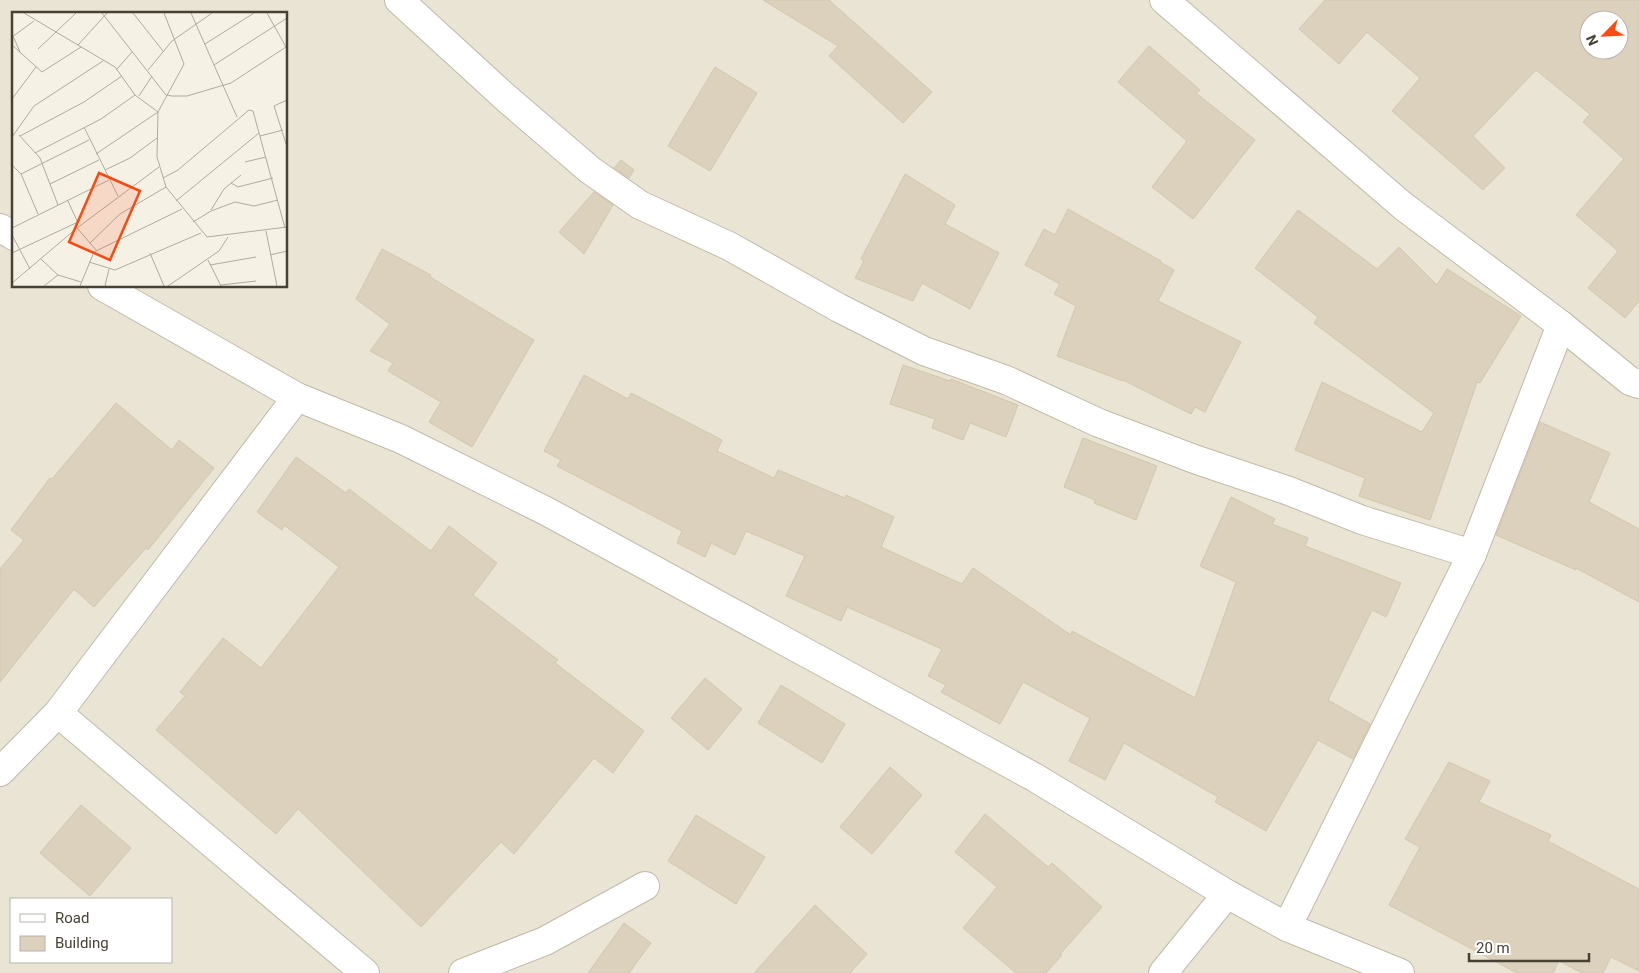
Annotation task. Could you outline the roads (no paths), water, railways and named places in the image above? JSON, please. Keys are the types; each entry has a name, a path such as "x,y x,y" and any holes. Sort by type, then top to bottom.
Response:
{"street":[{"path":"399,0 506,98 590,170 640,204 729,246 839,308 924,351 1006,380 1099,423 1197,460 1288,491 1362,520 1472,554"},
{"path":"1164,0 1403,206 1561,325 1630,381 1639,384"},
{"path":"0,228 12,235"},
{"path":"106,288 297,397 401,440 546,511 1034,777 1227,894 1287,927 1400,973"},
{"path":"1287,927 1472,554 1561,325"},
{"path":"0,772 58,713 297,397"},
{"path":"58,713 365,973"},
{"path":"462,973 545,941 645,886"},
{"path":"1164,973 1227,894"}]}
